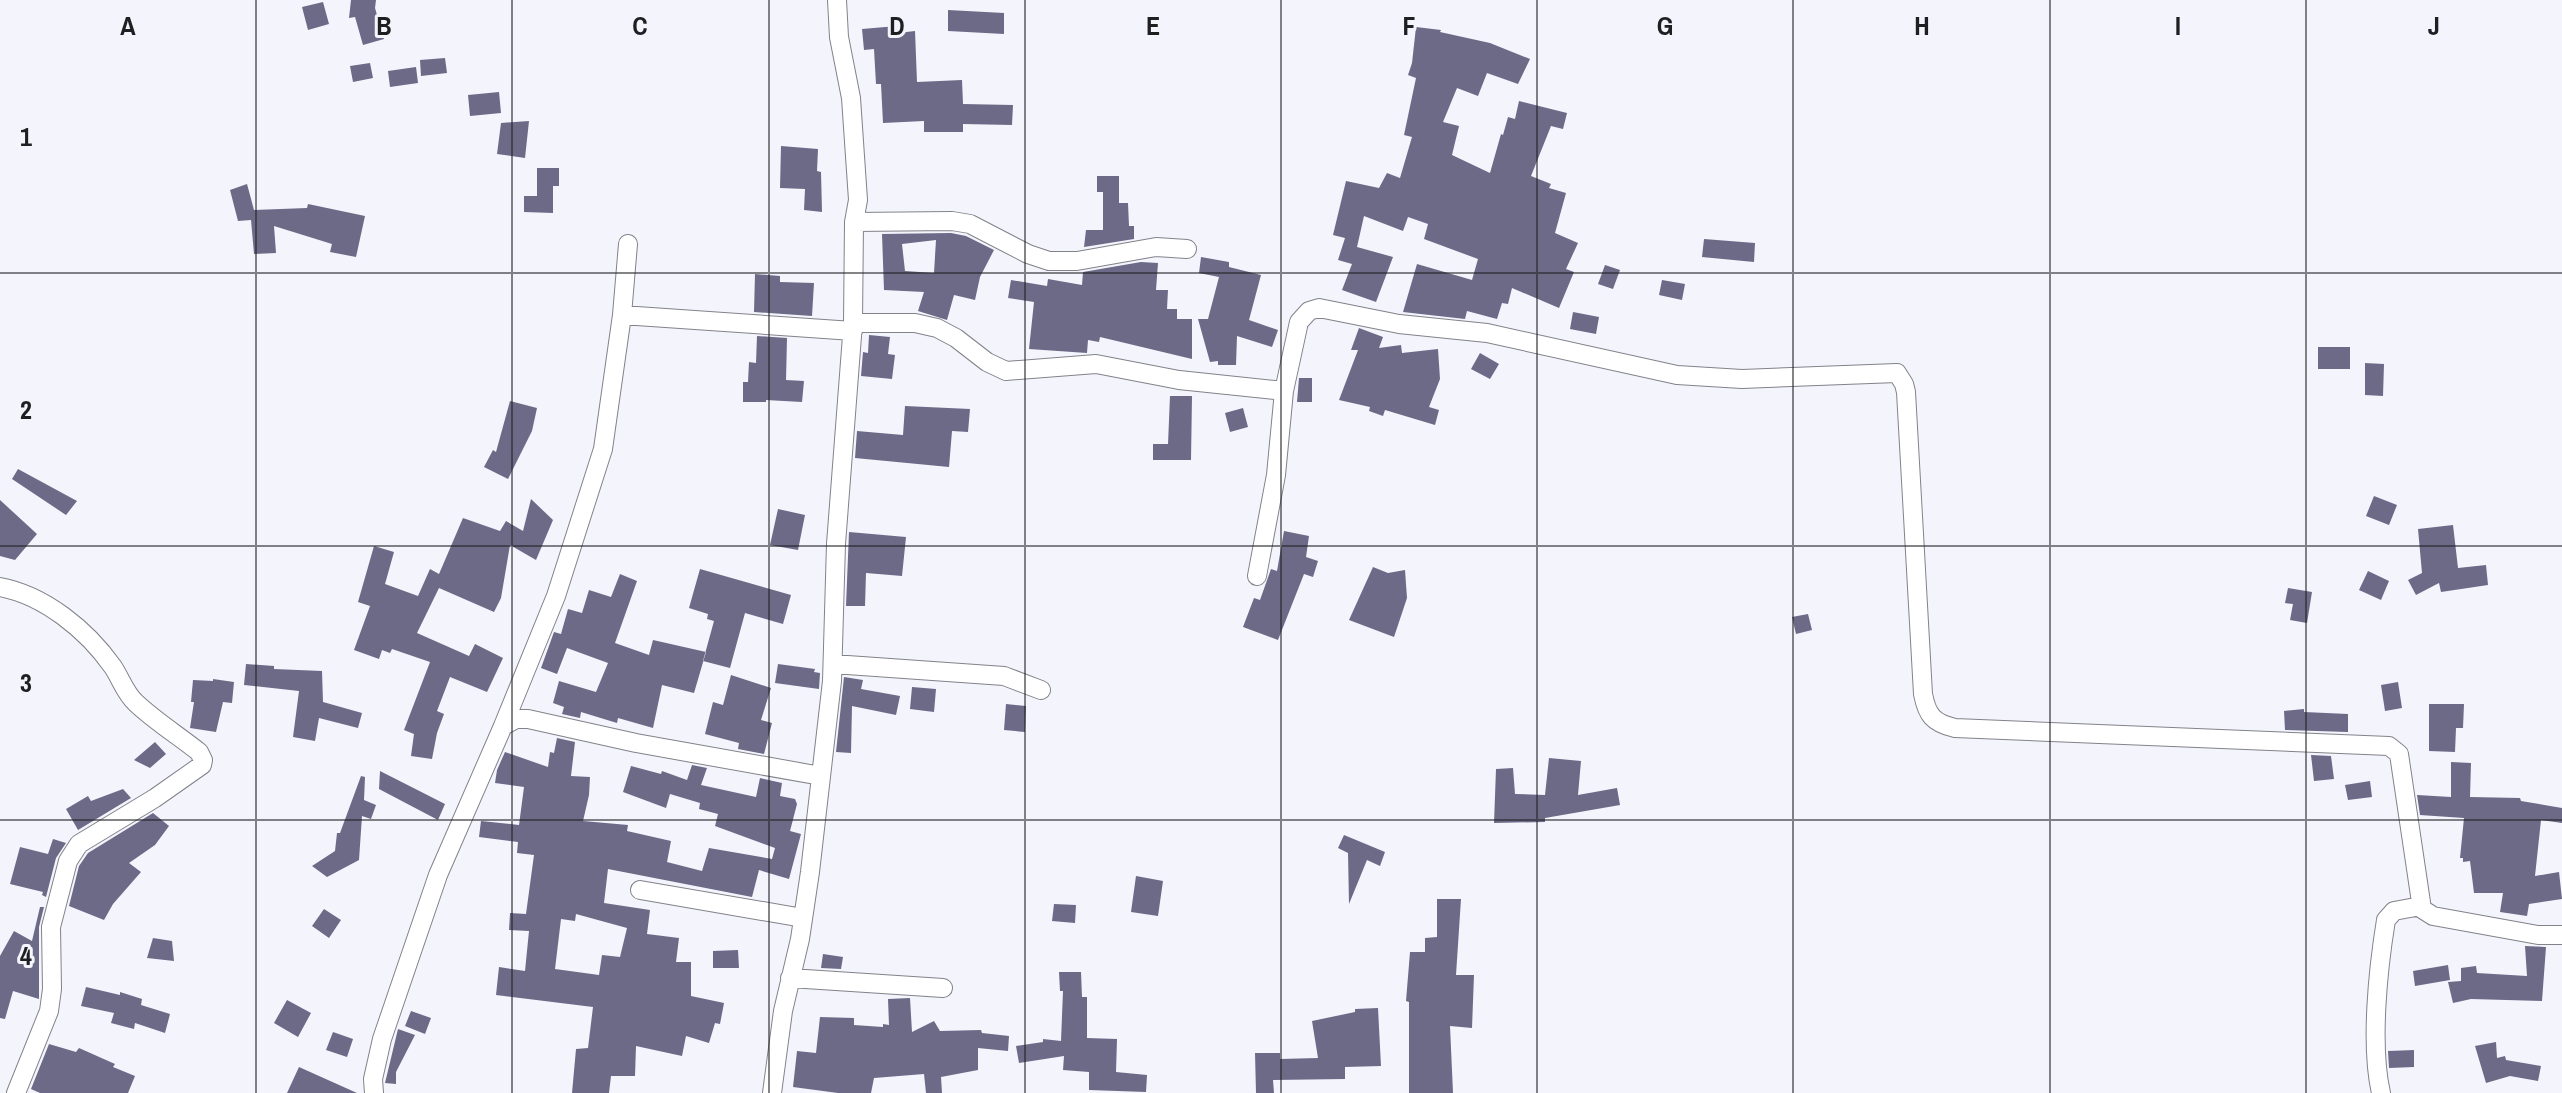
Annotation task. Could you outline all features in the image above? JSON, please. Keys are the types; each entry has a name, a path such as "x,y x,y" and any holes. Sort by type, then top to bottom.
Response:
{"street":[{"path":"772,1093 803,918 833,664 836,544 853,327 854,222 858,200 856,141 839,37 837,0"},
{"path":"854,222 952,221 970,224 1028,254 1049,261 1077,261 1156,247 1187,249"},
{"path":"374,1093 373,1079 382,1039 433,889 556,596 603,449 622,315 628,244"},
{"path":"1257,576 1276,475 1284,391 1299,322 1309,311 1319,308 1399,324 1487,333 1677,375 1742,379 1891,371 1897,373 1906,392 1923,694 1930,718 1955,728 2393,747 2399,754 2421,906 2425,912 2538,935 2562,935"},
{"path":"622,315 853,327 915,323 937,328 956,338 987,362 1006,371 1096,364 1179,380 1284,391"},
{"path":"0,587 35,598 73,625 110,663 133,701 199,752 203,760 202,765 155,798 79,844 71,854 50,935 52,978 49,1011 16,1093"},
{"path":"833,664 1004,676 1041,690"},
{"path":"503,726 516,719 528,719 636,743 821,776"},
{"path":"640,890 803,918"},
{"path":"2381,1093 2376,1072 2375,1039 2386,920 2394,911 2421,906"},
{"path":"790,978 943,988"}],"building":[{"path":"351,0 376,0 375,8 384,39 363,45 355,17 349,18"},
{"path":"323,2 329,24 308,30 302,7"},
{"path":"948,10 1004,13 1004,34 948,31"},
{"path":"897,26 898,33 915,31 917,82 962,80 963,104 1013,105 1012,125 963,124 963,132 924,132 924,121 883,123 881,84 876,84 874,49 864,50 862,29"},
{"path":"1416,27 1490,43 1530,59 1518,84 1487,73 1478,96 1457,88 1443,122 1459,126 1452,155 1490,173 1501,134 1508,117 1515,119 1519,101 1567,113 1563,129 1551,126 1531,176 1551,184 1549,188 1566,193 1555,233 1578,243 1566,269 1574,272 1559,308 1512,288 1508,304 1502,303 1497,319 1467,311 1465,319 1403,312 1417,264 1472,280 1478,259 1424,239 1428,224 1408,217 1403,231 1364,216 1357,247 1393,257 1376,302 1342,290 1352,264 1338,260 1345,238 1333,235 1346,181 1379,188 1387,173 1400,178 1412,137 1404,135 1416,78 1408,75"},
{"path":"445,58 447,73 421,76 420,60"},
{"path":"370,63 373,78 353,82 350,66"},
{"path":"416,67 418,83 390,87 388,71"},
{"path":"499,92 501,113 470,116 468,95"},
{"path":"529,121 525,158 497,154 501,123"},
{"path":"781,146 818,149 822,212 804,210 805,189 780,188"},
{"path":"537,168 559,168 559,186 553,186 553,213 524,212 524,196 537,196"},
{"path":"1097,176 1119,176 1119,203 1128,203 1129,226 1134,226 1134,239 1084,247 1086,230 1103,230 1103,192 1097,192"},
{"path":"247,184 254,210 307,208 308,204 365,216 356,257 330,252 332,244 274,226 276,253 254,254 251,220 238,221 230,190"},
{"path":"951,233 966,236 994,250 980,277 975,300 954,295 947,320 918,311 924,292 884,290 882,234","holes":["936,240 934,273 905,271 902,244"]},
{"path":"1704,239 1755,243 1754,262 1702,257"},
{"path":"1201,257 1229,262 1229,267 1261,275 1249,320 1278,330 1272,347 1237,336 1236,365 1210,362 1198,319 1208,319 1219,277 1199,273"},
{"path":"1141,262 1158,263 1156,290 1168,290 1167,309 1177,309 1177,319 1192,319 1192,359 1100,337 1099,342 1088,340 1087,353 1029,349 1034,302 1008,298 1011,280 1047,286 1048,279 1082,285 1083,272"},
{"path":"1605,265 1620,270 1613,289 1598,284"},
{"path":"755,274 780,276 780,282 814,283 812,316 754,312"},
{"path":"1662,280 1685,284 1682,300 1659,295"},
{"path":"1573,312 1599,317 1596,334 1570,329"},
{"path":"1359,328 1383,337 1379,348 1401,345 1402,353 1438,349 1440,379 1429,407 1439,410 1435,425 1385,410 1383,416 1369,411 1370,407 1339,400 1358,350 1351,350"},
{"path":"869,335 890,337 888,354 895,355 892,379 861,376 863,352 868,353"},
{"path":"757,336 787,338 786,380 804,381 802,402 743,402 743,382 748,382 749,362 756,363"},
{"path":"2318,347 2350,347 2350,369 2318,369"},
{"path":"1480,353 1499,364 1490,379 1471,369"},
{"path":"2365,363 2384,364 2383,396 2365,395"},
{"path":"1299,378 1312,378 1312,402 1297,402"},
{"path":"1170,396 1192,396 1191,460 1153,460 1153,444 1168,444"},
{"path":"510,401 537,408 532,431 508,479 484,467 493,450 496,452"},
{"path":"905,406 970,409 968,432 952,431 949,467 855,458 857,431 903,435"},
{"path":"1243,408 1248,427 1230,432 1225,413"},
{"path":"18,469 77,501 66,515 12,479"},
{"path":"2374,496 2397,505 2389,525 2366,516"},
{"path":"531,499 553,520 536,560 510,545 501,598 494,612 439,588 417,633 469,656 475,644 503,658 487,692 450,677 437,711 444,714 432,759 411,756 414,734 404,730 430,662 392,649 390,653 382,650 379,659 354,650 370,606 358,602 374,546 394,552 385,584 418,596 430,569 439,574 463,518 500,531 506,521 523,531"},
{"path":"0,500 37,534 15,560 0,556"},
{"path":"778,509 805,515 798,550 770,545"},
{"path":"2453,525 2458,568 2486,565 2488,585 2441,592 2439,583 2416,595 2408,580 2422,573 2418,529"},
{"path":"1284,531 1309,536 1306,557 1318,561 1313,577 1304,574 1278,640 1243,627 1254,598 1260,600 1271,569 1277,571"},
{"path":"849,532 906,537 902,576 866,573 865,606 846,606"},
{"path":"1373,567 1388,573 1405,570 1407,598 1394,637 1349,620"},
{"path":"700,569 791,595 783,624 745,613 730,668 703,661 714,621 707,619 708,614 689,608"},
{"path":"2368,571 2389,581 2381,600 2359,590"},
{"path":"620,574 637,581 615,643 649,655 653,640 706,652 694,693 662,685 653,728 618,718 617,723 581,712 580,718 562,714 564,707 553,703 559,681 596,692 608,663 567,648 557,674 541,668 554,632 561,634 568,609 582,613 589,590 611,597"},
{"path":"2288,588 2312,592 2307,623 2290,620 2293,604 2285,603"},
{"path":"1808,614 1812,630 1796,634 1792,617"},
{"path":"246,664 274,666 274,669 322,671 323,702 362,713 358,728 319,718 315,741 293,737 299,691 244,685"},
{"path":"778,664 815,669 814,672 820,673 819,689 775,683"},
{"path":"731,675 771,688 761,720 772,723 764,754 738,749 739,743 705,734 713,702 723,705"},
{"path":"844,677 863,680 861,689 900,696 896,715 852,706 851,753 836,752"},
{"path":"193,680 234,682 232,703 223,702 216,732 190,728"},
{"path":"2398,682 2402,708 2385,711 2381,685"},
{"path":"912,687 936,689 934,712 910,709"},
{"path":"1006,704 1026,706 1025,732 1004,730"},
{"path":"2429,704 2464,704 2463,728 2456,728 2455,752 2429,751"},
{"path":"2304,709 2304,712 2348,714 2348,732 2285,730 2284,711"},
{"path":"557,738 575,742 571,776 590,777 583,821 628,825 627,831 671,841 667,862 702,871 709,848 772,859 775,848 715,826 718,814 699,809 700,803 670,794 666,808 623,792 631,766 661,774 662,771 687,780 692,765 707,768 701,785 756,797 760,778 782,783 780,796 795,799 797,804 790,831 801,834 789,879 759,870 752,897 608,869 604,903 650,910 647,934 679,938 676,962 691,962 691,996 724,1003 720,1024 715,1023 709,1043 686,1036 682,1056 636,1046 635,1076 611,1076 609,1093 572,1093 576,1049 588,1048 593,1007 496,995 499,967 525,971 529,931 509,930 510,913 526,914 534,855 517,853 518,842 479,837 481,821 519,825 524,787 495,783 505,752 548,767 550,752 554,753","holes":["576,914 627,928 620,957 602,955 599,975 555,969 561,919 575,921"]},
{"path":"155,742 166,754 150,768 134,760"},
{"path":"2311,755 2331,756 2334,779 2314,781"},
{"path":"1549,758 1581,761 1578,795 1617,788 1620,805 1545,818 1545,822 1494,823 1496,769 1513,768 1515,794 1545,795"},
{"path":"2451,762 2471,763 2470,797 2520,798 2521,801 2562,808 2562,823 2541,820 2535,876 2559,872 2562,899 2529,904 2527,916 2500,912 2503,893 2474,893 2470,861 2463,862 2460,858 2464,818 2420,815 2417,795 2451,797"},
{"path":"380,771 445,804 438,820 379,789"},
{"path":"361,776 365,777 364,800 376,805 371,819 362,816 359,860 327,877 312,866 335,851 337,833 340,833"},
{"path":"2370,781 2372,797 2348,800 2345,785"},
{"path":"123,789 131,798 78,830 66,809 88,796 91,801"},
{"path":"153,813 169,826 155,845 129,863 141,872 113,904 104,920 69,906 79,866 88,853"},
{"path":"1344,835 1385,852 1380,866 1367,860 1349,904 1348,853 1338,848"},
{"path":"53,839 66,843 56,858 46,897 42,895 43,892 10,884 20,847 48,854"},
{"path":"1136,876 1163,881 1158,916 1131,912"},
{"path":"1437,899 1461,899 1456,975 1474,975 1472,1028 1450,1026 1453,1093 1409,1093 1409,1002 1406,1001 1410,952 1425,952 1425,938 1437,937"},
{"path":"1054,904 1076,905 1075,923 1052,921"},
{"path":"40,907 44,907 39,927 39,999 13,991 5,1019 0,1018 0,956 14,931 32,941"},
{"path":"324,909 341,920 329,938 312,926"},
{"path":"153,938 172,941 174,961 147,958"},
{"path":"2525,946 2546,947 2542,1001 2471,999 2453,1003 2448,982 2461,981 2461,968 2476,966 2477,973 2527,976"},
{"path":"738,950 739,968 713,968 713,951"},
{"path":"823,954 843,957 841,969 821,968"},
{"path":"2448,965 2450,980 2415,986 2413,971"},
{"path":"1059,972 1081,972 1082,997 1087,997 1087,1038 1117,1039 1116,1072 1147,1075 1146,1092 1089,1090 1089,1072 1063,1070 1064,1056 1019,1063 1016,1046 1043,1042 1043,1039 1061,1041 1063,991 1060,991"},
{"path":"86,987 142,999 141,1005 170,1014 165,1033 135,1023 134,1029 111,1023 114,1013 81,1006"},
{"path":"910,998 912,1032 934,1021 940,1031 981,1030 982,1033 1009,1036 1008,1051 978,1048 978,1070 941,1077 942,1093 926,1093 924,1074 874,1078 871,1093 838,1093 793,1087 797,1051 816,1053 820,1017 854,1018 854,1025 883,1027 883,1024 889,1025 888,999"},
{"path":"287,1000 311,1013 298,1037 274,1023"},
{"path":"1378,1008 1381,1066 1345,1067 1345,1079 1273,1080 1274,1093 1256,1093 1255,1053 1280,1053 1280,1059 1318,1058 1312,1021 1355,1012 1355,1009"},
{"path":"411,1011 431,1018 425,1034 405,1026"},
{"path":"398,1029 415,1035 396,1072 396,1084 385,1083"},
{"path":"333,1032 353,1039 347,1057 326,1050"},
{"path":"2496,1042 2497,1058 2505,1056 2506,1060 2541,1066 2538,1081 2510,1076 2486,1083 2475,1046"},
{"path":"49,1044 76,1052 79,1048 135,1076 128,1093 40,1093 31,1089"},
{"path":"2414,1050 2414,1067 2389,1068 2388,1051"},
{"path":"299,1067 357,1093 287,1093"}]}
